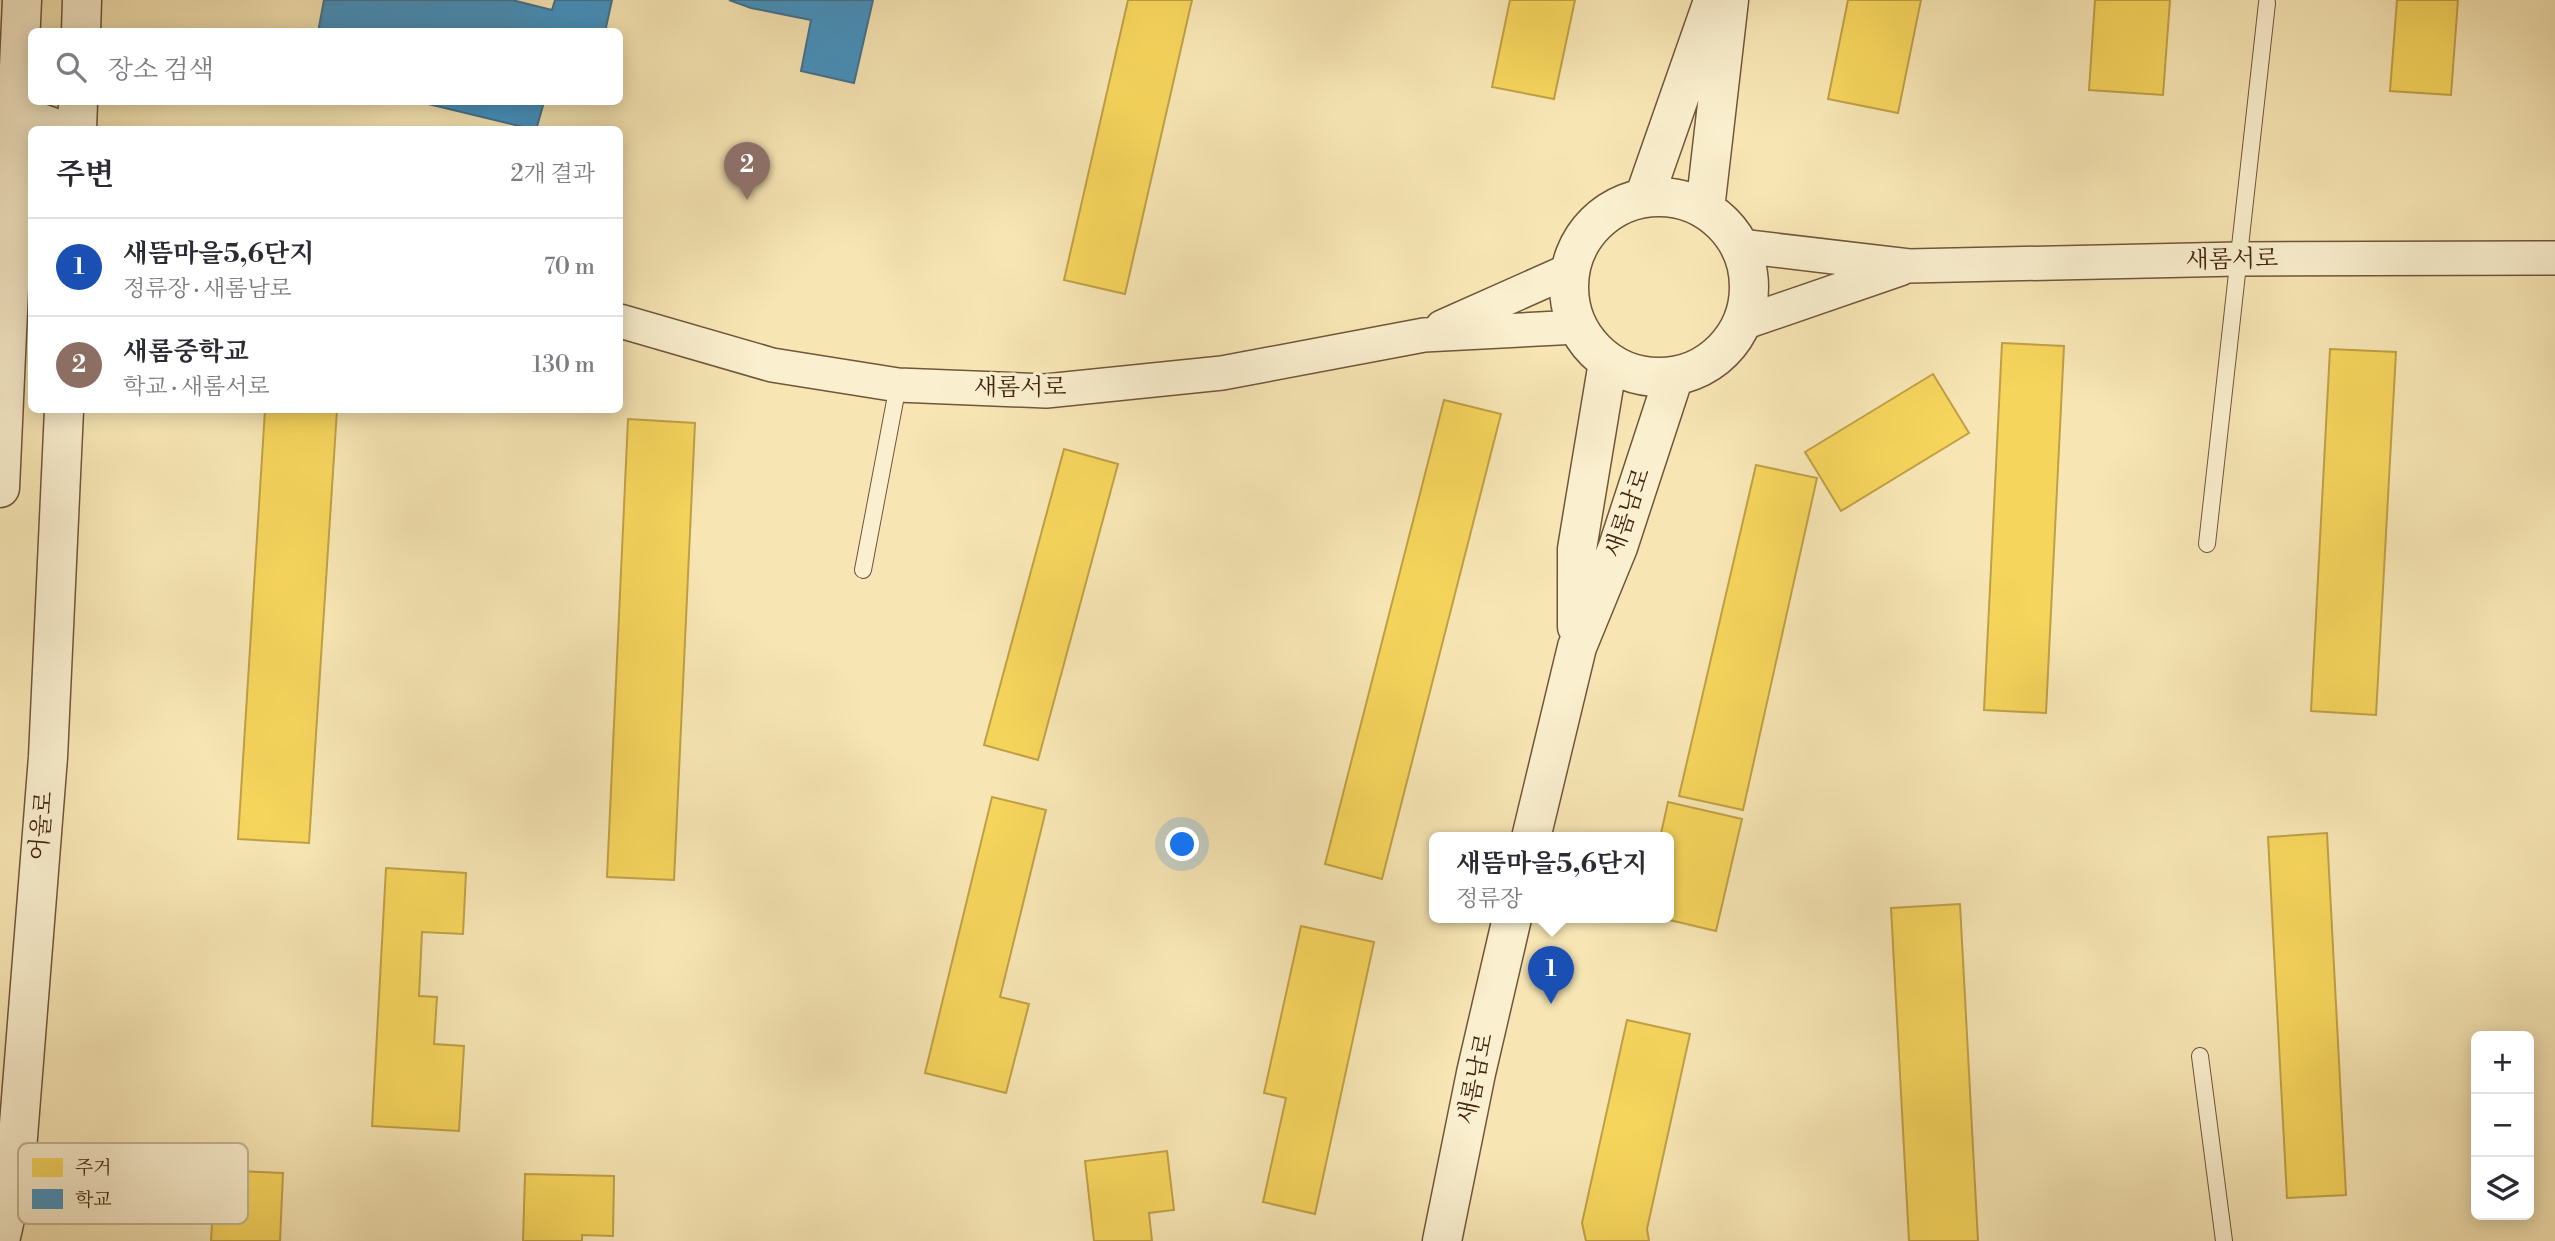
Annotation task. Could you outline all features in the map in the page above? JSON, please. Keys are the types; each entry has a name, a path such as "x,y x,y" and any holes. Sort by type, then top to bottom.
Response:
{"street":[{"path":"0,488 9,109 22,0"},
{"path":"81,28 82,0"},
{"path":"1644,198 1713,0"},
{"path":"1705,209 1729,0"},
{"path":"77,126 78,105"},
{"path":"9,109 57,126"},
{"path":"1644,198 1676,198 1705,209 1725,225 1740,246 1748,271 1749,298 1742,323 1726,348 1703,367 1674,376 1651,378 1629,373 1608,362 1590,346 1577,327 1569,299 1570,270 1580,244 1596,222 1618,206 1644,198"},
{"path":"1740,246 1909,266"},
{"name":"새롬서로","path":"1909,266 2238,259 2555,258"},
{"path":"1742,323 1909,266"},
{"path":"1424,335 1570,270"},
{"name":"새롬서로","path":"623,322 772,365 898,385 1046,391 1222,373 1424,335"},
{"path":"1424,335 1577,327"},
{"name":"새롬남로","path":"1577,647 1577,549 1608,362"},
{"name":"새롬남로","path":"1532,832 1577,647 1618,547 1674,376"},
{"name":"어울로","path":"0,1241 15,1175 46,785 64,413"},
{"name":"새롬남로","path":"1442,1241 1476,1073 1512,923"}],"lane":[{"path":"2207,544 2267,3"},
{"path":"863,570 898,385"},
{"path":"2200,1056 2224,1241"}],"building: 주거":[{"path":"1128,0 1192,0 1125,294 1064,280"},
{"path":"1510,0 1575,0 1554,99 1492,87"},
{"path":"1848,0 1921,0 1898,113 1828,99"},
{"path":"2095,0 2170,0 2163,95 2089,90"},
{"path":"2397,0 2458,0 2451,95 2390,91"},
{"path":"2002,343 2064,346 2046,713 1984,710"},
{"path":"2330,349 2396,352 2376,715 2311,711"},
{"path":"1933,374 1969,433 1841,511 1805,452"},
{"path":"1444,400 1501,414 1382,879 1325,864"},
{"path":"265,413 337,413 309,843 238,839"},
{"path":"628,419 695,423 674,880 607,877"},
{"path":"1064,449 1118,464 1038,760 984,745"},
{"path":"1756,465 1817,478 1743,810 1679,796"},
{"path":"992,797 1046,810 1000,997 1029,1004 1006,1093 925,1073"},
{"path":"1668,802 1742,819 1716,931 1674,921 1674,832 1661,832"},
{"path":"2327,833 2346,1195 2287,1198 2268,837"},
{"path":"386,868 466,873 463,934 422,932 419,996 437,997 434,1044 464,1046 459,1131 372,1126"},
{"path":"1960,904 1978,1241 1909,1241 1891,908"},
{"path":"1301,926 1374,942 1315,1214 1263,1202 1286,1098 1264,1093"},
{"path":"1627,1020 1690,1034 1647,1229 1649,1241 1586,1241 1582,1223"},
{"path":"1167,1151 1174,1210 1149,1213 1152,1241 1094,1241 1085,1161"},
{"path":"248,1171 283,1173 280,1241 211,1241 212,1224 248,1224"},
{"path":"525,1174 614,1176 613,1236 582,1235 582,1241 523,1241"}],"building: 학교":[{"path":"324,0 512,0 552,10 555,0 612,0 606,28 319,28"},
{"path":"729,0 873,0 854,83 801,71 811,20 751,8"},
{"path":"432,105 543,105 537,126 519,126"}],"place":[{"name":"새롬중학교","path":"747,200"},
{"name":"새뜸마을5,6단지","path":"1551,1004"}]}
